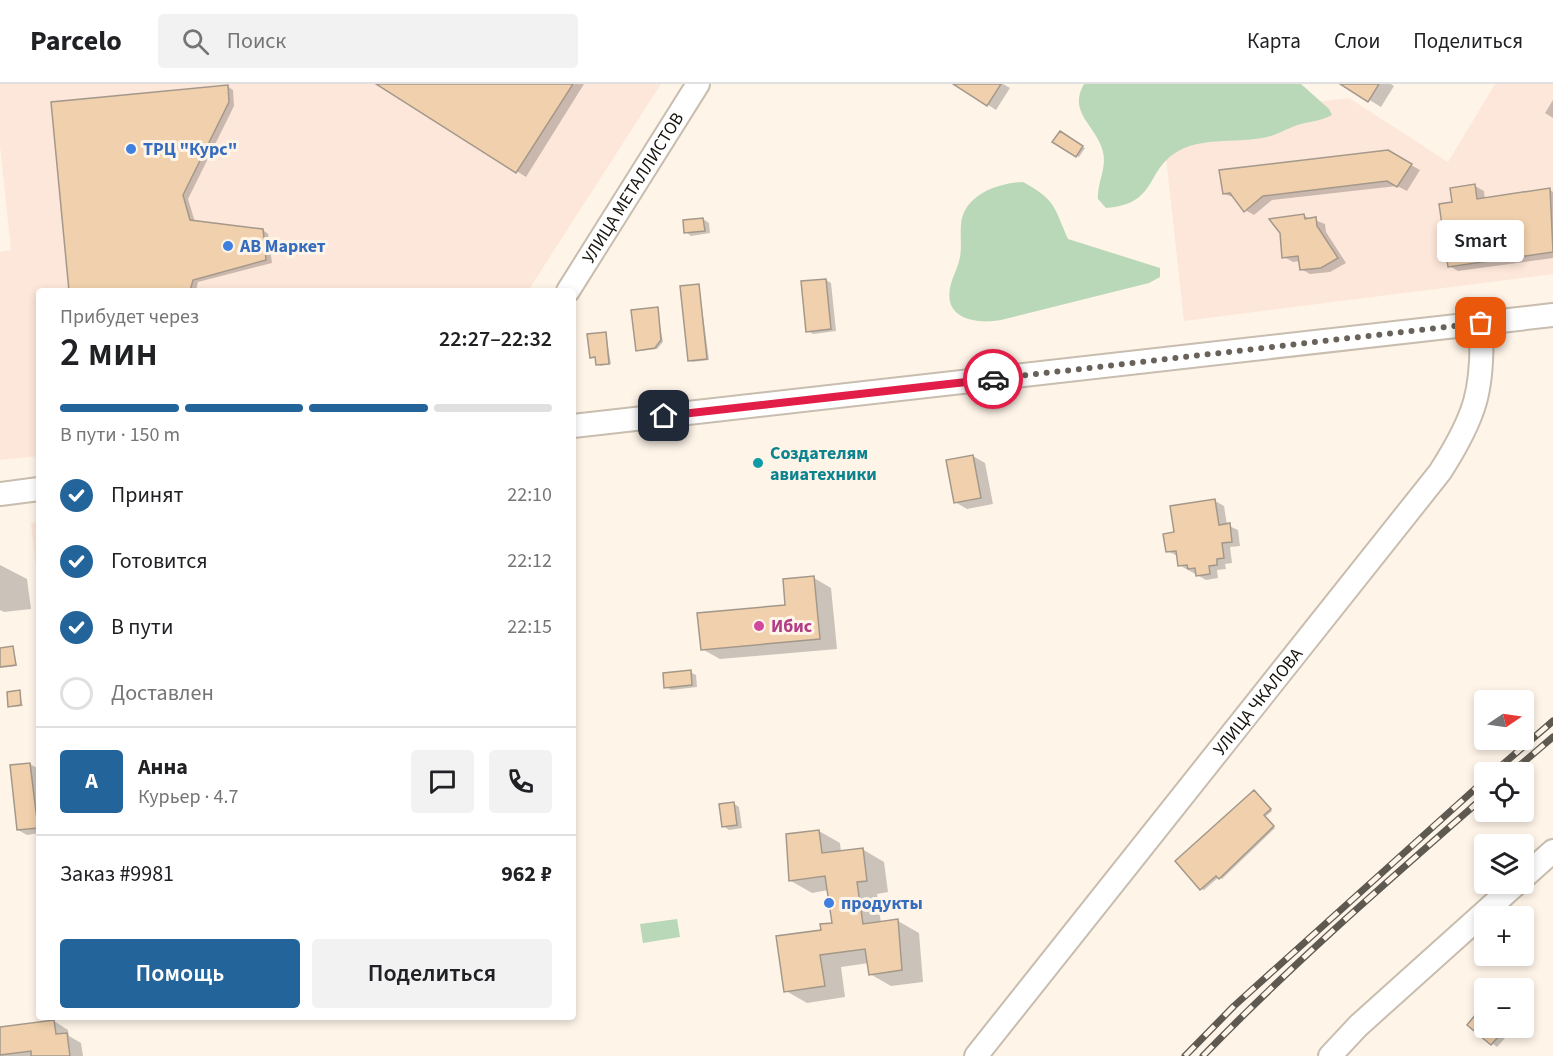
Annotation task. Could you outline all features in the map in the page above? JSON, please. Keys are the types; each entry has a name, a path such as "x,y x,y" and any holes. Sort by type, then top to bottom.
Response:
{"main road":[{"name":"УЛИЦА МЕТАЛЛИСТОВ","path":"570,288 698,84"},
{"path":"576,426 1553,315"},
{"name":"УЛИЦА ЧКАЛОВА","path":"976,1056 1440,472 1474,412 1483,367 1481,323"},
{"path":"0,494 36,489"},
{"path":"1534,868 1553,851"},
{"path":"1330,1056 1358,1026 1505,894"}],"shaded area":[{"path":"0,84 661,84 530,288 36,288 36,456 0,460 0,252 11,250 0,146"},
{"path":"1495,84 1553,84 1553,274 1184,321 1162,121 1349,98 1448,162"},
{"path":"36,522 36,569 31,523"}],"green space":[{"path":"1084,84 1301,84 1329,109 1332,115 1267,137 1206,143 1185,148 1166,161 1142,194 1134,201 1106,208 1098,199 1104,164 1103,152 1079,103"},
{"path":"1023,182 1042,194 1053,205 1068,239 1160,268 1160,277 1149,283 1001,320 974,320 958,314 952,307 950,288 960,257 963,215 975,198 983,193 1003,185"},
{"path":"677,919 680,937 643,943 640,924"}],"building":[{"path":"376,84 573,84 516,173"},
{"path":"953,84 1001,84 987,106"},
{"path":"1340,84 1379,84 1368,102"},
{"name":"ТРЦ \"Курс\"","path":"228,85 229,102 183,195 190,220 263,229 266,260 193,280 191,288 69,288 51,102"},
{"path":"1060,131 1083,146 1076,157 1052,142"},
{"path":"1388,150 1412,164 1397,187 1387,181 1263,196 1244,212 1230,193 1223,194 1219,170"},
{"path":"1475,184 1477,199 1550,188 1553,252 1448,267 1439,204 1452,202 1450,188"},
{"path":"1304,214 1305,219 1316,217 1317,226 1338,258 1321,268 1300,270 1298,256 1282,258 1280,233 1269,219"},
{"path":"703,218 705,231 684,233 683,220"},
{"path":"826,279 831,329 806,332 801,281"},
{"path":"699,284 707,359 688,361 680,286"},
{"path":"658,307 661,340 655,348 636,351 631,310"},
{"path":"606,332 609,364 596,365 595,357 590,358 587,334"},
{"path":"973,455 981,498 954,503 946,460"},
{"path":"1215,499 1219,525 1230,523 1232,542 1222,543 1224,558 1217,559 1217,565 1209,566 1210,574 1196,576 1195,568 1188,569 1187,565 1178,566 1176,551 1166,552 1163,534 1174,532 1170,506"},
{"name":"Ибис","path":"814,576 820,639 701,650 697,613 785,605 783,579"},
{"path":"13,646 16,665 0,667 0,648"},
{"path":"691,670 692,685 664,688 663,673"},
{"path":"20,690 21,705 8,707 7,692"},
{"path":"30,763 36,828 17,830 10,765"},
{"path":"1254,790 1271,809 1264,815 1274,826 1219,879 1216,876 1200,890 1175,861"},
{"path":"734,802 737,825 722,827 719,804"},
{"path":"819,830 822,853 863,848 867,881 857,882 863,924 898,919 902,970 869,975 865,949 820,955 825,986 784,992 776,936 821,930 820,924 832,923 825,876 789,881 786,834"},
{"path":"1474,1016 1474,1031 1467,1025"},
{"path":"54,1020 56,1034 67,1033 70,1056 31,1056 31,1051 0,1055 0,1027"},
{"path":"1483,1038 1497,1038 1491,1045"}],"railway":[{"path":"1506,762 1553,721"},
{"path":"1524,762 1553,737"},
{"path":"1185,1056 1234,1006 1474,790"},
{"path":"1203,1056 1306,955 1474,806"}],"way so far":[{"path":"993,379 1481,323"}],"place":[{"name":"ТРЦ \"Курс\"","path":"131,149"},
{"name":"АВ Маркет","path":"228,246"},
{"name":"Smart","path":"1481,323"},
{"name":"Создателям авиатехники","path":"758,463"},
{"name":"Ибис","path":"759,626"},
{"name":"продукты","path":"829,903"}],"route":[{"path":"664,416 993,379"}]}
